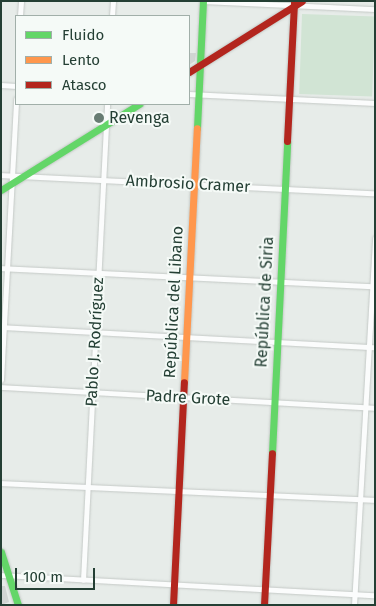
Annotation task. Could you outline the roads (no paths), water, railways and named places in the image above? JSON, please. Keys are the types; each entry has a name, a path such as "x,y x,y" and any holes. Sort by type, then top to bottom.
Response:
{"main road":[{"name":"República del Libano","path":"173,605 203,1"},
{"path":"190,71 294,4 302,1"},
{"name":"República de Siria","path":"264,605 294,4"},
{"path":"1,190 12,179 22,176 137,105"},
{"path":"1,552 5,576 18,605"}],"street":[{"path":"20,15 21,1"},
{"path":"112,15 113,1"},
{"path":"203,1 375,9"},
{"path":"1,85 15,86"},
{"path":"190,94 375,102"},
{"path":"1,380 16,105"},
{"name":"Pablo J. Rodríguez","path":"83,580 108,105"},
{"path":"1,175 12,179"},
{"name":"Ambrosio Cramer","path":"22,176 375,193"},
{"path":"354,605 375,239"},
{"path":"1,268 373,286"},
{"path":"3,327 375,347"},
{"name":"Padre Grote","path":"1,387 375,408"},
{"path":"1,483 88,485 375,500"},
{"path":"5,576 375,595"}],"place":[{"name":"Revenga","path":"99,118"}]}
